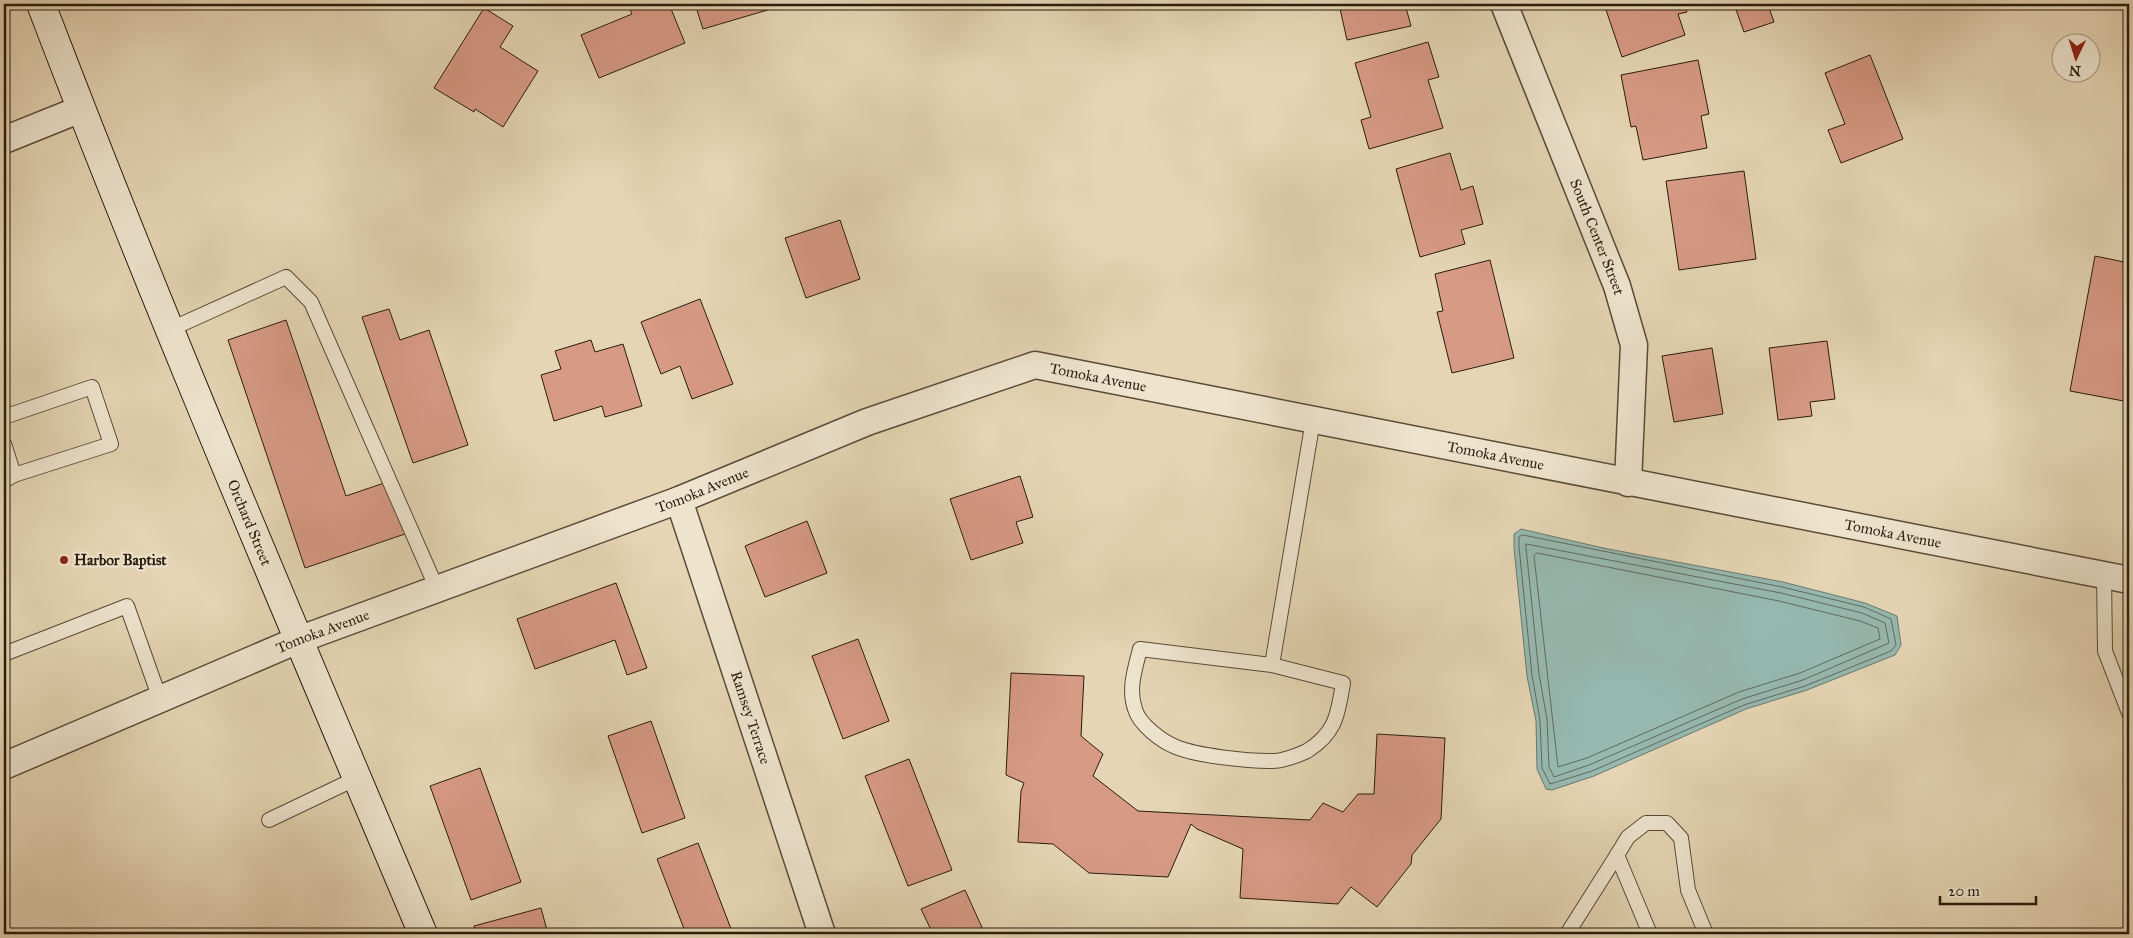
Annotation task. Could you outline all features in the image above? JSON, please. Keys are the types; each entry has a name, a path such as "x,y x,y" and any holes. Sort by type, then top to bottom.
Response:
{"street":[{"name":"Orchard Street","path":"41,4 81,110 298,640 423,934"},
{"name":"South Center Street","path":"1504,4 1617,286 1634,345 1628,483"},
{"path":"4,140 81,110"},
{"name":"Tomoka Avenue","path":"4,766 298,640 679,500 867,422 1035,365 2129,580"},
{"name":"Ramsey Terrace","path":"679,500 822,934"}],"lane":[{"path":"171,328 286,277 311,302 437,589"},
{"path":"4,417 92,387 111,444 9,478 4,444"},
{"path":"1272,665 1313,420"},
{"path":"2104,575 2105,652 2129,713"},
{"path":"4,654 127,606 160,699"},
{"path":"1140,649 1272,665 1343,683 1338,716 1326,734 1306,751 1272,762 1214,755 1176,747 1147,728 1135,711 1131,690 1140,649"},
{"path":"269,820 357,778"},
{"path":"1568,934 1628,837 1646,823 1667,824 1680,838 1688,890 1706,934"},
{"path":"1617,855 1650,934"}],"water":[{"path":"1521,529 1603,548 1783,582 1865,603 1897,616 1901,645 1895,655 1807,690 1746,709 1594,776 1552,790 1546,789 1537,769 1536,721 1527,676 1514,548 1514,534"}],"building":[{"path":"669,4 685,43 599,78 581,35 632,14 628,5"},
{"path":"695,4 788,4 703,29"},
{"path":"1339,4 1405,4 1411,26 1347,40"},
{"path":"1604,4 1684,4 1687,12 1678,14 1685,35 1622,57"},
{"path":"1734,4 1772,4 1768,5 1774,22 1744,32"},
{"path":"484,8 513,26 500,47 538,71 503,127 475,109 474,112 434,88"},
{"path":"1428,42 1439,77 1428,80 1443,128 1369,149 1361,120 1371,117 1355,63"},
{"path":"1870,55 1903,139 1841,163 1828,130 1845,124 1825,73"},
{"path":"1698,60 1709,114 1701,116 1707,148 1643,160 1636,126 1631,127 1621,75"},
{"path":"1450,153 1461,190 1473,186 1483,224 1461,230 1465,244 1420,257 1396,169"},
{"path":"1744,171 1756,259 1679,270 1666,181"},
{"path":"840,220 860,279 806,298 785,238"},
{"path":"2095,256 2129,263 2129,402 2070,391"},
{"path":"1490,260 1514,358 1452,373 1437,312 1443,311 1435,274"},
{"path":"700,299 733,384 692,399 680,366 661,374 641,322"},
{"path":"389,309 400,340 429,330 468,445 413,463 362,317"},
{"path":"286,320 346,496 387,482 405,534 305,568 228,340"},
{"path":"591,340 595,352 623,344 642,406 605,417 602,406 554,421 541,375 561,369 555,351"},
{"path":"1827,341 1835,399 1810,402 1812,416 1778,420 1769,348"},
{"path":"1712,348 1723,414 1674,422 1662,356"},
{"path":"1020,476 1033,517 1016,522 1023,543 971,560 950,499"},
{"path":"807,521 827,573 765,597 745,546"},
{"path":"616,583 647,668 627,675 615,640 535,669 517,619"},
{"path":"858,639 889,721 843,739 812,656"},
{"path":"1011,673 1084,676 1081,736 1103,754 1093,776 1138,811 1310,820 1323,803 1343,812 1358,794 1374,794 1377,734 1445,738 1441,819 1412,855 1411,864 1377,907 1351,887 1338,904 1240,898 1243,849 1197,829 1191,824 1168,877 1089,873 1053,844 1018,842 1021,791 1024,783 1006,775"},
{"path":"651,721 685,818 642,833 608,736"},
{"path":"909,759 952,870 908,886 865,776"},
{"path":"480,768 521,882 471,900 430,786"},
{"path":"698,843 733,934 686,934 657,859"},
{"path":"965,890 985,934 933,934 921,909"},
{"path":"541,908 548,934 476,934 474,926"}],"place":[{"name":"Harbor Baptist","path":"64,560"}]}
